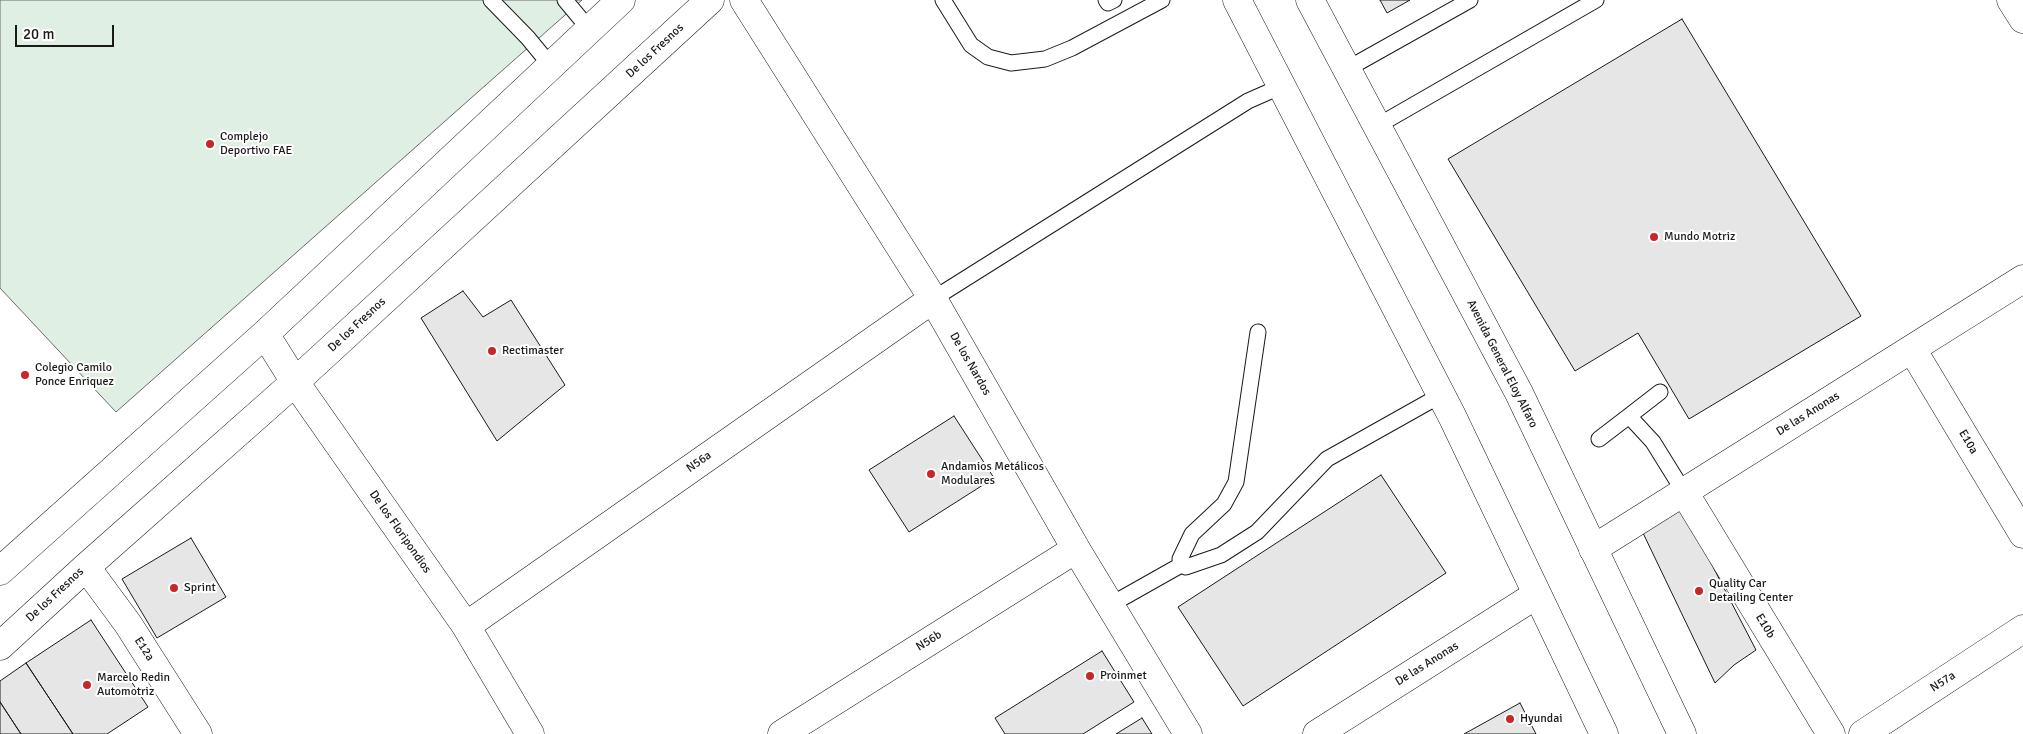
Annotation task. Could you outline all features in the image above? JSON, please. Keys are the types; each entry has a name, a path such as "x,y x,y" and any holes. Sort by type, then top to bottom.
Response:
{"street":[{"path":"0,571 265,334 621,0"},
{"name":"De los Fresnos","path":"0,646 86,567 295,382 710,0"},
{"name":"De los Nardos","path":"744,0 933,299 1076,549 1188,734"},
{"path":"1237,0 1441,395 1604,734"},
{"name":"Avenida General Eloy Alfaro","path":"1310,0 1518,393 1682,734"},
{"name":"De las Anonas","path":"1593,549 2023,279"},
{"name":"N56a","path":"466,626 933,299"},
{"name":"De los Floripondios","path":"265,334 295,382 466,626 530,734"},
{"name":"E10a","path":"1912,349 2023,534"},
{"name":"E10b","path":"1684,492 1831,734"},
{"name":"N56b","path":"782,734 1076,549"},
{"name":"E12a","path":"86,567 128,624 198,734"},
{"name":"De las Anonas","path":"1317,734 1536,595"},
{"name":"N57a","path":"1863,734 2023,629"}],"lane":[{"path":"491,0 528,38 551,66"},
{"path":"565,0 590,30"},
{"path":"942,0 971,45 988,57 1011,62 1045,59 1072,48 1162,0"},
{"path":"1106,0 1108,3 1114,0"},
{"path":"1347,69 1470,0"},
{"path":"1377,126 1596,0"},
{"path":"933,299 1248,101 1282,86"},
{"path":"1181,565 1181,556 1192,534 1224,504 1236,482 1258,332"},
{"path":"1599,439 1660,392"},
{"path":"1110,606 1181,565 1190,567 1221,555 1257,532 1327,459 1441,395"},
{"path":"1630,416 1653,442 1684,492"}],"green space":[{"name":"Complejo Deportivo FAE","path":"0,0 582,0 116,412 0,288"}],"building":[{"path":"1380,0 1410,0 1387,13"},
{"name":"Mundo Motriz","path":"1682,19 1861,316 1689,419 1638,333 1575,371 1448,159"},
{"name":"Rectimaster","path":"463,291 483,317 511,300 565,385 497,441 421,318"},
{"name":"Andamios Metálicos Modulares","path":"954,416 994,478 909,532 869,470"},
{"path":"1381,475 1446,573 1243,706 1178,607"},
{"name":"Quality Car Detailing Center","path":"1682,507 1756,650 1734,665 1715,683 1643,533"},
{"name":"Sprint","path":"191,538 226,597 157,638 122,579"},
{"name":"Marcelo Redin Automotriz","path":"91,620 148,707 107,734 73,734 26,663"},
{"name":"Proinmet","path":"1102,651 1134,702 1083,734 1005,734 995,718"},
{"path":"26,663 73,734 21,734 0,702 0,681"},
{"path":"0,702 21,734 0,734"},
{"name":"Hyundai","path":"1520,703 1536,734 1464,734"},
{"path":"1142,718 1152,734 1116,734"}],"place":[{"name":"Complejo Deportivo FAE","path":"210,144"},
{"name":"Mundo Motriz","path":"1654,237"},
{"name":"Rectimaster","path":"492,351"},
{"name":"Colegio Camilo Ponce Enriquez","path":"25,375"},
{"name":"Andamios Metálicos Modulares","path":"931,474"},
{"name":"Sprint","path":"174,588"},
{"name":"Quality Car Detailing Center","path":"1699,591"},
{"name":"Proinmet","path":"1090,676"},
{"name":"Marcelo Redin Automotriz","path":"87,685"},
{"name":"Hyundai","path":"1510,719"}]}
